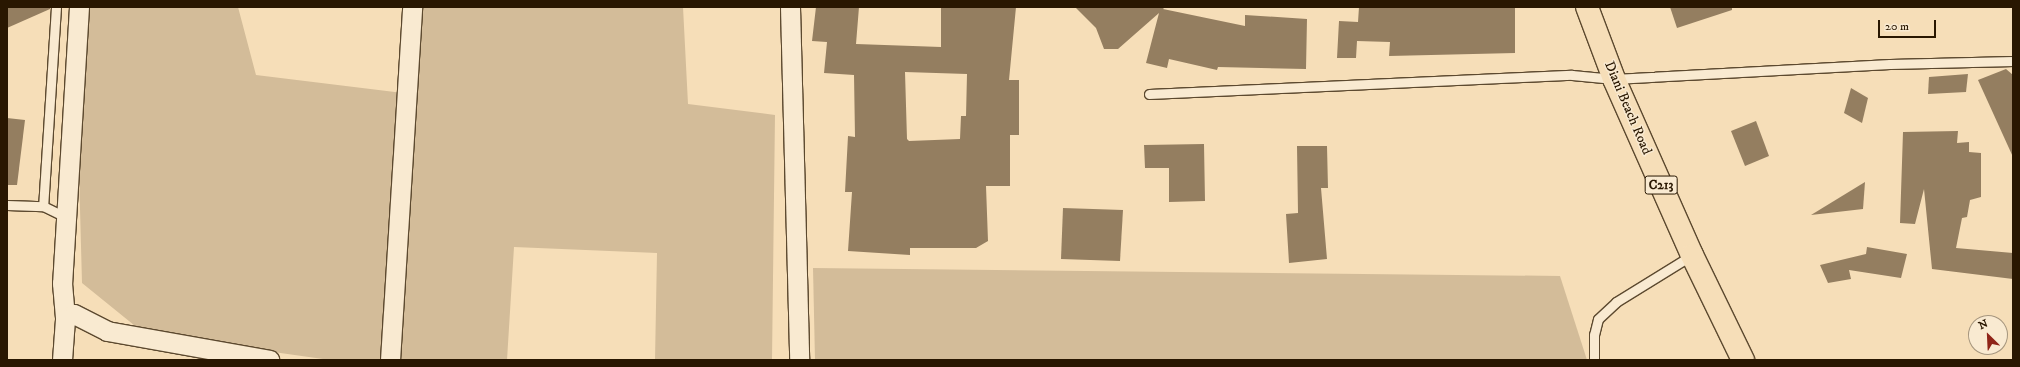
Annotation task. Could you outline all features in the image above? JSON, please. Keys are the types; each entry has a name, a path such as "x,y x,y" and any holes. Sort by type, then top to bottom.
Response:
{"main road":[{"name":"Diani Beach Road","path":"1587,7 1614,78 1692,255 1743,360"}],"street":[{"path":"62,360 65,319 62,283 79,7"},
{"path":"390,360 412,7"},
{"path":"790,7 799,360"},
{"path":"65,319 74,314 107,331 269,360"}],"lane":[{"path":"43,206 56,7"},
{"path":"1149,94 1572,75 1614,78 1890,64 2013,61"},
{"path":"7,205 43,206 66,216"},
{"path":"1594,360 1594,335 1598,319 1616,302 1692,255"}],"shaded area":[{"path":"85,7 238,7 256,75 403,93 413,7 683,7 688,104 775,115 772,360 655,360 657,253 514,247 507,360 330,360 145,334 82,283 77,97"},
{"path":"813,268 1560,276 1587,360 815,360"}],"building":[{"path":"7,7 50,7 50,9 7,28"},
{"path":"816,7 859,7 856,44 941,47 941,7 1016,7 1009,80 1019,80 1019,135 1010,135 1010,186 986,186 988,241 976,248 910,248 910,255 848,251 852,192 845,192 848,136 855,137 854,75 824,73 827,42 812,41","holes":["905,72 967,74 966,116 961,116 960,139 909,141 907,139"]},
{"path":"1075,7 1165,7 1163,9 1245,26 1245,15 1307,19 1306,69 1218,67 1217,70 1169,59 1167,68 1146,63 1159,13 1118,49 1104,49 1096,28"},
{"path":"1359,7 1515,7 1515,53 1389,56 1390,42 1357,41 1356,58 1337,58 1339,21 1358,22"},
{"path":"1670,7 1732,7 1732,10 1677,28"},
{"path":"2006,69 2013,75 2013,157 1978,80"},
{"path":"1968,74 1966,92 1928,94 1929,77"},
{"path":"1851,88 1868,98 1862,123 1844,113"},
{"path":"7,118 25,120 17,185 7,185"},
{"path":"1756,121 1769,156 1745,166 1731,131"},
{"path":"1958,131 1957,143 1969,142 1969,152 1981,153 1981,197 1970,200 1967,217 1962,218 1956,248 2013,253 2013,279 1932,269 1924,189 1915,224 1900,223 1903,132"},
{"path":"1204,144 1205,201 1169,202 1169,168 1145,168 1144,145"},
{"path":"1297,146 1327,146 1328,188 1321,188 1327,259 1289,263 1286,214 1298,213"},
{"path":"1865,182 1863,209 1811,215"},
{"path":"1063,208 1123,210 1120,261 1061,259"},
{"path":"1867,247 1907,254 1901,278 1849,270 1851,279 1828,283 1820,265 1866,254"}]}
